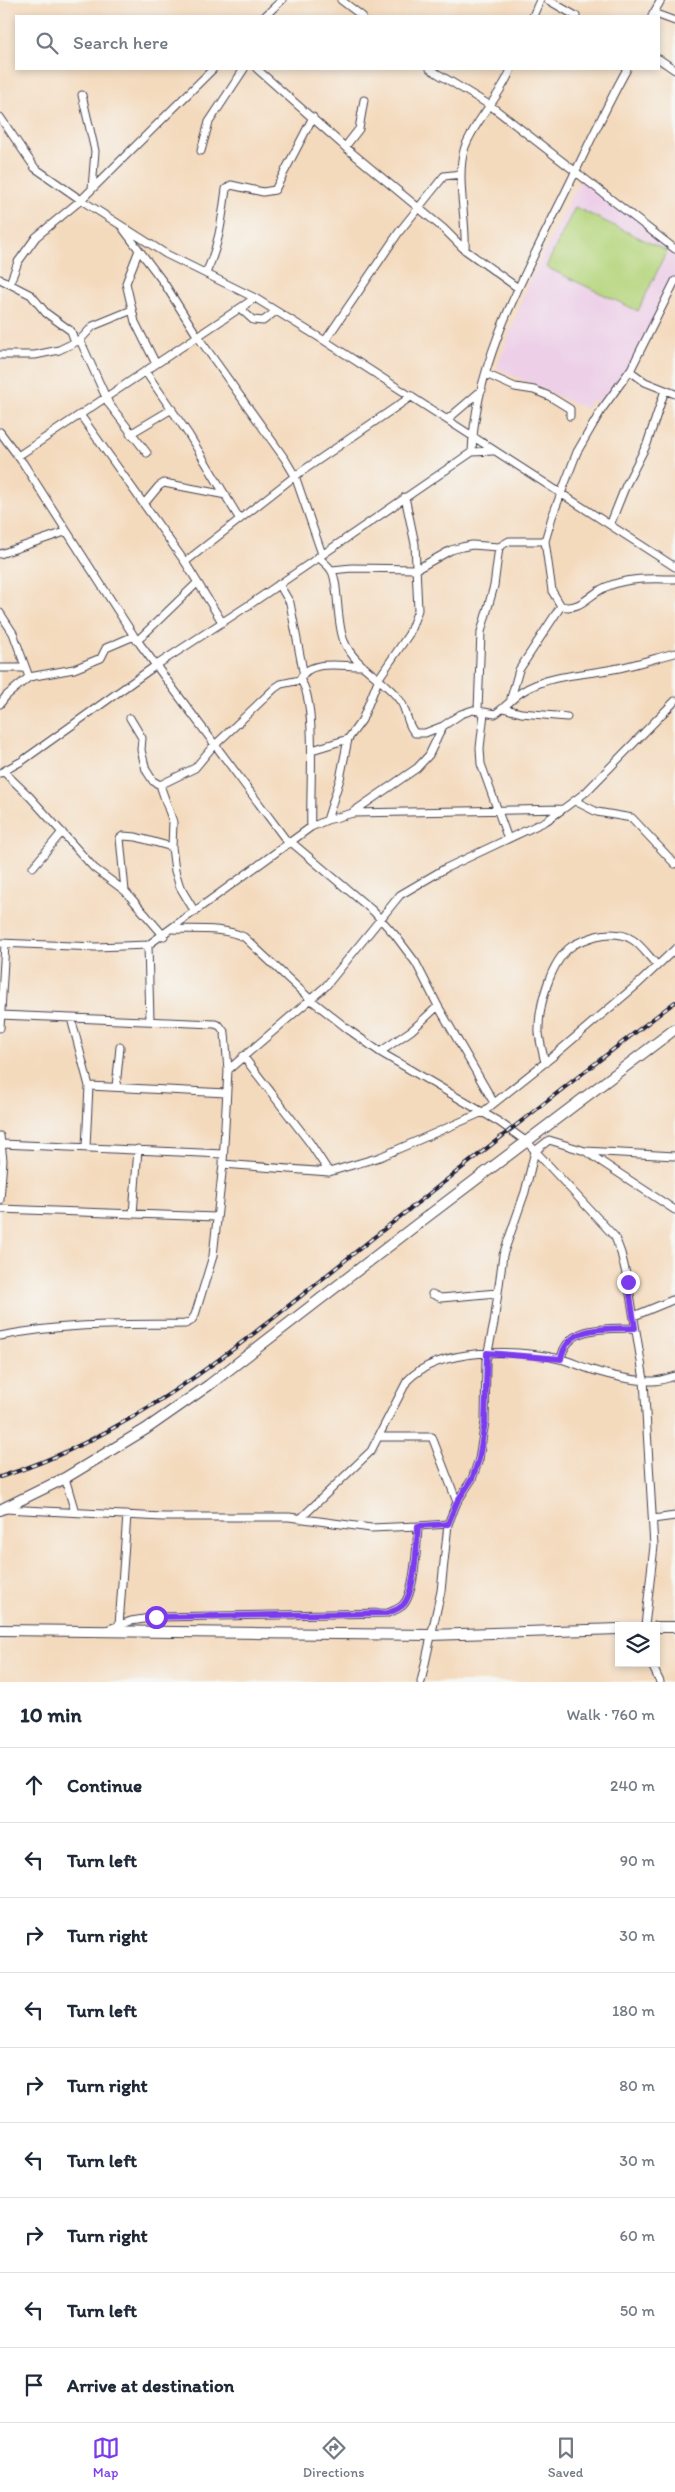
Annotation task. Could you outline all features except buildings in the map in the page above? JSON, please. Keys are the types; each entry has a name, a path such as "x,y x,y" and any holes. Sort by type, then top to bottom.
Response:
{"street":[{"path":"266,15 282,0"},
{"path":"342,0 361,15"},
{"path":"533,15 540,0"},
{"path":"548,0 574,15"},
{"path":"653,15 661,0"},
{"path":"660,17 675,21"},
{"path":"660,60 675,70"},
{"path":"10,283 18,262 36,236 81,200 212,70"},
{"path":"201,151 209,122 243,70"},
{"path":"258,70 345,147 418,207 465,250 518,288"},
{"path":"432,70 491,106 575,174 675,249"},
{"path":"465,250 466,230 463,218 461,174 465,149 472,131 504,88 511,70"},
{"path":"472,452 472,435 486,374 518,288 627,70"},
{"path":"82,96 95,151 92,188"},
{"path":"345,147 359,129 364,100"},
{"path":"0,117 35,168 81,200 166,254 255,298 275,312 325,340 448,419 493,451 562,493 675,567"},
{"path":"206,273 213,258 222,224 227,186 231,185 263,192 275,190 313,117"},
{"path":"325,340 418,207 444,176 461,174"},
{"path":"120,226 139,250 285,459 294,476 320,555 335,576 338,617 344,642 362,666 379,678 401,702 408,714 410,727 415,733 425,733 443,726 461,714 481,711 495,714 511,698 535,684 620,668 675,653"},
{"path":"139,250 126,283 132,310 144,343 156,364"},
{"path":"0,280 10,283 31,295 46,313 71,331 106,396 130,434 147,454"},
{"path":"675,281 630,371 602,409 577,452 545,541 552,591 561,606 573,608 580,606 593,594 622,582 640,579 675,579"},
{"path":"18,456 81,416 106,396 255,298"},
{"path":"245,305 243,311 253,320 263,321 275,312"},
{"path":"0,355 49,353 77,341 93,326 132,310"},
{"path":"145,371 172,409 239,518"},
{"path":"630,371 645,382 675,394"},
{"path":"486,374 515,387 534,390 549,396 570,409 570,416"},
{"path":"448,419 482,390"},
{"path":"610,525 626,485 647,444 664,390"},
{"path":"185,562 294,476 412,396"},
{"path":"130,434 172,409"},
{"path":"81,416 185,562 222,622"},
{"path":"0,432 18,456 65,532 155,666 290,843 380,918 416,963 438,1006 494,1103"},
{"path":"164,936 125,891 94,868 30,797 2,772 61,734 155,666 472,452 493,451"},
{"path":"144,504 164,483 226,495"},
{"path":"327,820 340,779 348,739 362,720 379,678 414,622 419,598 417,569 413,529 405,497"},
{"path":"0,554 65,532"},
{"path":"332,570 352,568 417,569 451,550 472,545 499,547 509,541 545,541"},
{"path":"499,547 494,586 481,632 480,748 481,764 508,839"},
{"path":"0,704 6,696 29,677 74,669 101,658 106,648 136,639 197,583"},
{"path":"279,584 290,603 303,671 300,680"},
{"path":"511,698 515,680 520,670 561,606"},
{"path":"0,613 13,633 24,668 29,677"},
{"path":"303,671 318,666 362,666"},
{"path":"0,668 24,668"},
{"path":"160,785 195,768 215,745 275,688 281,684 300,680"},
{"path":"300,680 304,685 308,707 312,750 312,827"},
{"path":"228,1070 337,974 400,894 446,868 546,821 563,810 575,801 675,701"},
{"path":"503,708 521,713 567,717"},
{"path":"130,718 142,738 141,750 148,774 160,785 173,822 172,847 175,871 180,887 196,912"},
{"path":"353,813 417,768 429,755 443,726"},
{"path":"312,750 348,739"},
{"path":"575,801 596,812 632,818 675,864"},
{"path":"0,1028 2,944 77,947 148,945 164,936 312,827 327,820 353,813 563,810"},
{"path":"34,867 62,832"},
{"path":"125,891 120,838 123,836 136,837 172,847"},
{"path":"172,929 221,930 244,938 310,999 380,1052 483,1112 528,1142 615,1237 621,1253 634,1316 644,1380 654,1546 645,1622"},
{"path":"545,1063 539,1034 544,996 552,974 562,956 572,946 601,935 614,934 623,936 634,941 657,965"},
{"path":"148,945 150,1021"},
{"path":"223,1164 329,1172 380,1157 483,1112 545,1063 640,983 675,949"},
{"path":"380,1052 412,1030 438,1006"},
{"path":"0,1336 58,1326 188,1322 195,1315 213,1256 223,1164 228,1070 225,1033 220,1026 209,1023 1,1015"},
{"path":"71,1018 89,1086 86,1147"},
{"path":"1,1510 65,1478 146,1429 209,1385 675,1029"},
{"path":"116,1088 120,1047"},
{"path":"243,1056 310,1143 329,1172"},
{"path":"89,1086 226,1093"},
{"path":"0,1136 2,1144 0,1200"},
{"path":"422,1682 430,1636 441,1591 448,1524 457,1502 472,1479 479,1459 485,1422 487,1353 494,1323 503,1255 525,1192 535,1151 549,1140 585,1151 675,1156"},
{"path":"2,1144 223,1154"},
{"path":"133,1214 138,1149"},
{"path":"585,1151 675,1210"},
{"path":"0,1209 216,1217"},
{"path":"432,1294 441,1298 497,1293"},
{"path":"634,1316 675,1299"},
{"path":"561,1359 566,1342 577,1335 598,1330 635,1328"},
{"path":"300,1519 362,1461 380,1437 407,1381 414,1373 429,1364 487,1353 561,1359 598,1371 644,1380 655,1381 675,1376"},
{"path":"380,1437 432,1437 457,1502"},
{"path":"65,1478 74,1512"},
{"path":"1,1510 300,1519 371,1528 448,1524"},
{"path":"119,1625 127,1515"},
{"path":"653,1520 675,1516"},
{"path":"103,1632 131,1621 156,1617 388,1613 404,1604 408,1597 418,1526"},
{"path":"660,1627 675,1627"},
{"path":"0,1630 430,1636 615,1629"},
{"path":"653,1667 660,1682"}],"shaded area":[{"path":"581,178 675,249 675,282 630,371 610,397 601,396 601,405 591,400 586,409 497,368 528,284"}],"green space":[{"path":"575,207 667,251 638,311 546,267"}],"railway":[{"path":"0,1477 51,1458 100,1435 192,1379 279,1314 675,1002"}],"route":[{"path":"156,1617 195,1617 232,1614 388,1613 397,1609 404,1604 408,1597 418,1537 418,1526 448,1524 457,1502 477,1470 484,1436 487,1353 545,1356 561,1359 566,1342 577,1335 598,1330 635,1328 628,1282"}]}
